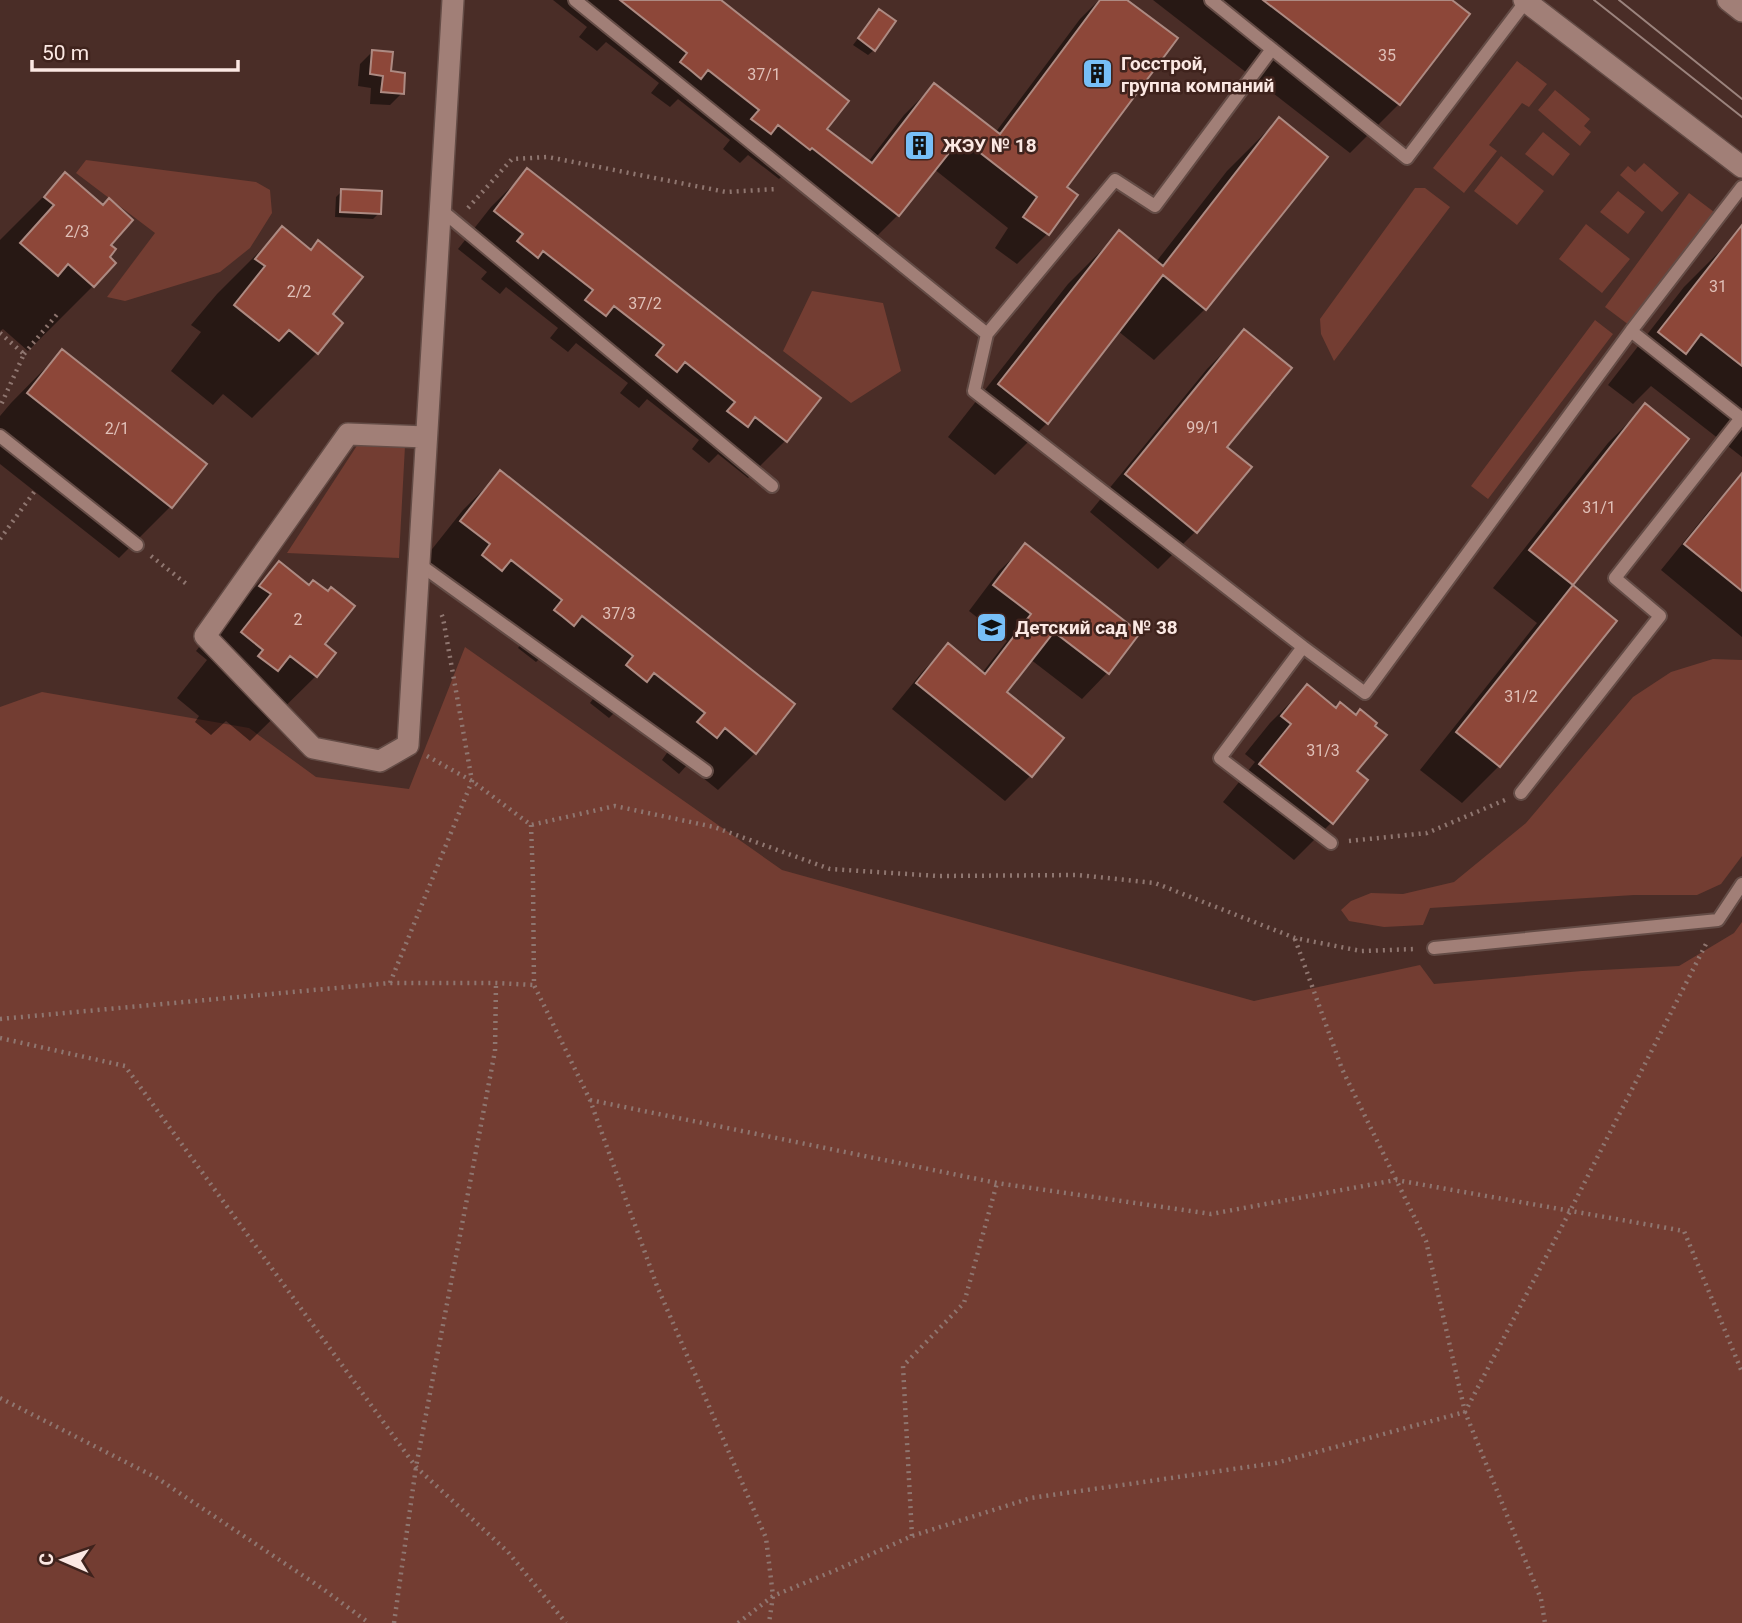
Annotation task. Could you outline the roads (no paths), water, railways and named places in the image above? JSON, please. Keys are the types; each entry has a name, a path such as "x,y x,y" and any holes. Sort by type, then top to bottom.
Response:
{"street":[{"path":"426,436 348,434 205,636 313,748 380,761 408,745 426,436 448,215 453,0"},
{"path":"1728,0 1742,11"},
{"path":"1525,1 1742,167"}],"lane":[{"path":"575,0 987,334"},
{"path":"1211,0 1407,158 1525,1"},
{"path":"1272,49 1155,206 1115,180 987,334 974,391 1303,648 1365,693 1631,331 1742,187"},
{"path":"448,215 772,485"},
{"path":"1521,793 1660,616 1615,578 1741,419 1631,331"},
{"path":"0,436 137,545"},
{"path":"419,564 706,771"},
{"path":"1303,648 1220,758 1331,843"},
{"path":"1434,948 1718,920 1742,884"}],"tram line":[{"path":"1594,0 1742,117"},
{"path":"1619,0 1742,99"}],"place":[{"name":"Госстрой, группа компаний","path":"1098,74"},
{"name":"ЖЭУ № 18","path":"920,145"},
{"name":"Детский сад № 38","path":"992,627"}]}
